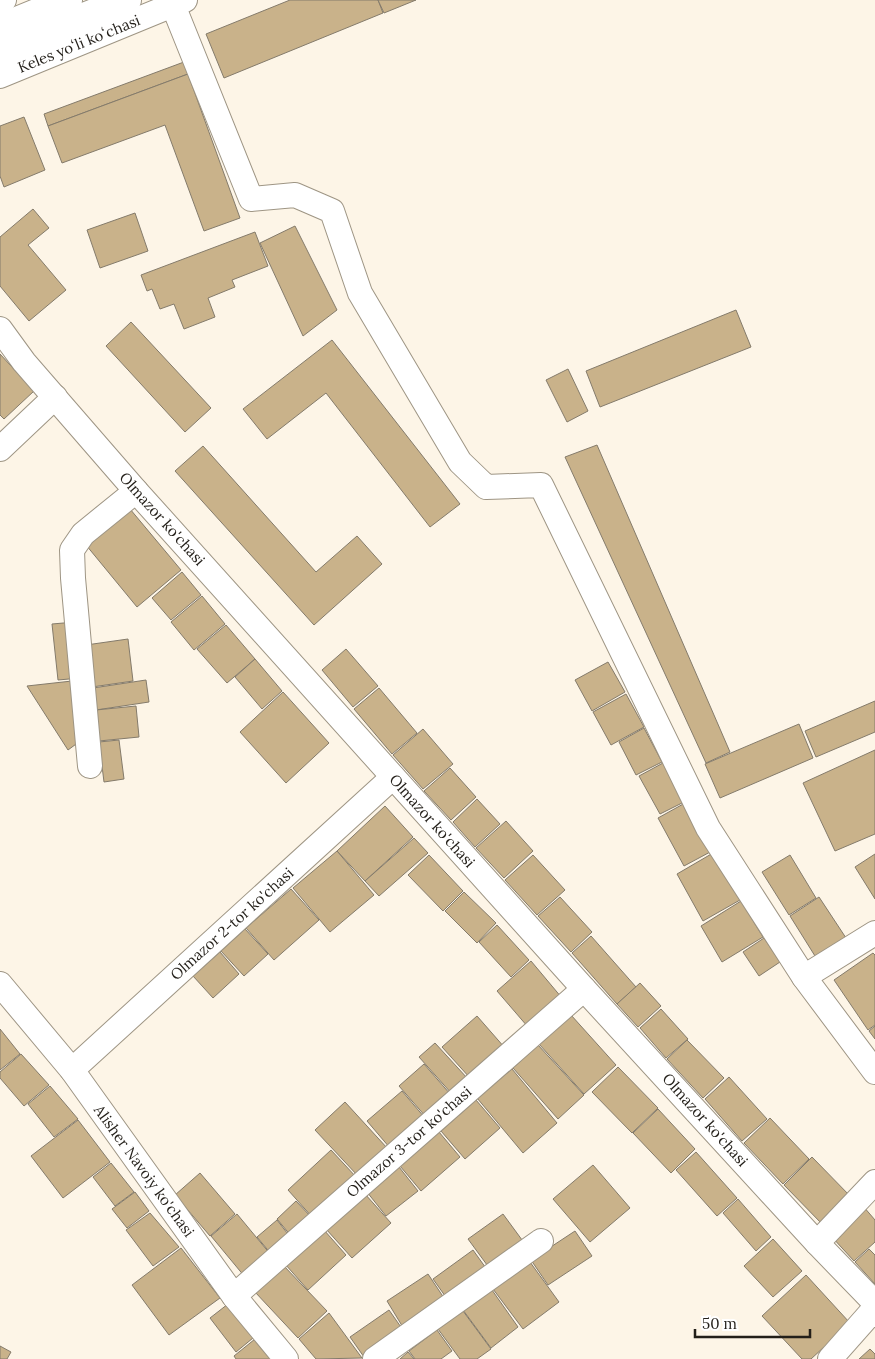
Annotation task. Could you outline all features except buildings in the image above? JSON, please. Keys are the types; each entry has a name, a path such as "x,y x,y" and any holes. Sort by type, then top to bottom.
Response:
{"main road":[{"path":"0,28 68,0"},
{"name":"Keles yoʻli koʻchasi","path":"0,50 127,0"}],"street":[{"path":"0,2 4,0"},
{"path":"179,2 251,199 295,195 332,211 360,294 460,462 486,487 541,485 708,828 804,977 875,1072"},
{"name":"Keles yoʻli koʻchasi","path":"0,76 179,2"},
{"name":"Olmazor ko'chasi","path":"0,329 24,362 136,491 584,988 875,1304"},
{"path":"0,449 55,397"},
{"path":"90,766 72,550 83,534 136,491"},
{"name":"Olmazor 2-tor ko'chasi","path":"72,1070 393,777"},
{"path":"804,977 875,933"},
{"name":"Alisher Navoiy ko'chasi","path":"0,984 72,1070 234,1296 286,1359"},
{"name":"Olmazor 3-tor ko'chasi","path":"234,1296 584,988"},
{"path":"817,1243 875,1182"},
{"path":"375,1359 541,1241"},
{"path":"830,1359 875,1308"}]}
